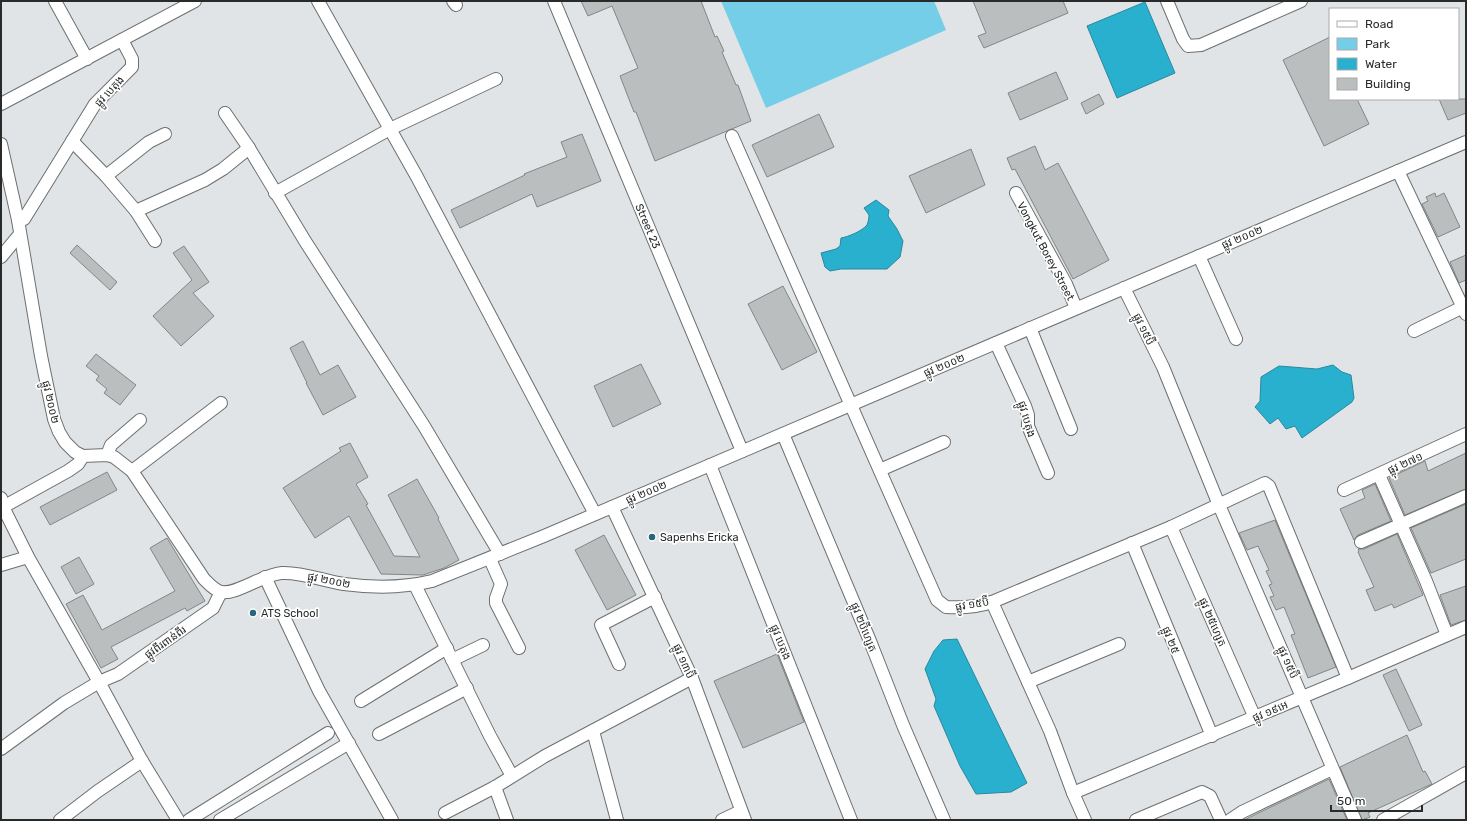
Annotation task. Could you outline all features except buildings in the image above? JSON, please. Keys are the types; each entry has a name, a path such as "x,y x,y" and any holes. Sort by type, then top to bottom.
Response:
{"street":[{"path":"55,1 87,59"},
{"path":"1,104 195,1"},
{"path":"318,1 417,177 595,514"},
{"name":"Street 23","path":"554,1 742,451"},
{"path":"1167,1 1182,39 1188,46 1201,45 1301,1"},
{"name":"ផ្លូវ បេតុង","path":"72,141 95,104 132,67 132,59 122,40"},
{"path":"275,193 390,129 496,79"},
{"path":"225,113 249,148 275,193 421,421 495,557 501,584 496,598 496,603 519,648"},
{"path":"106,176 148,142 165,134"},
{"path":"732,136 880,470 944,442"},
{"path":"18,220 24,219 72,141 106,176 136,211 156,241"},
{"name":"ផ្លូវ ២០០២","path":"221,592 234,590 265,577 280,573 294,573 344,584 387,587 415,585 432,581 495,557 1466,142"},
{"name":"ផ្លូវ ២០០២","path":"1,144 18,220 41,356 54,419 65,442 75,452 83,456"},
{"path":"136,211 205,180 223,169 249,148"},
{"path":"1398,171 1464,311 1414,331"},
{"name":"Vongkut Borey Street","path":"1016,193 1066,284 1076,308"},
{"path":"1,257 20,234"},
{"path":"1199,256 1236,339"},
{"name":"ផ្លូវ ១៥ប៊ី","path":"1124,288 1163,367 1219,504 1355,820"},
{"path":"1030,328 1071,429"},
{"name":"ផ្លូវ បេតុង","path":"996,342 1025,406 1028,415 1028,426 1048,473"},
{"path":"132,471 221,403"},
{"path":"107,455 111,444 140,420"},
{"name":"ផ្លូវ ២ប៊ីហ្សេត","path":"783,434 870,641 903,725 944,820"},
{"name":"ផ្លុវ ២៧១","path":"1344,490 1466,434"},
{"path":"178,820 142,761 28,557 2,502 68,471 78,464 83,456 107,455 114,457 132,471 204,580 210,586 221,592"},
{"name":"ផ្លូវ បេតុង","path":"710,465 851,820"},
{"name":"ផ្លូវ ១៥ប៊ី","path":"880,470 937,600 946,607 960,608 992,602 1171,526 1265,483 1269,486 1348,678"},
{"path":"1379,475 1426,581 1447,634"},
{"path":"1361,542 1466,496"},
{"name":"ផ្លូវ ១៣ប៊ី","path":"612,507 692,678 743,815"},
{"name":"ផ្លូវ ២៥ហ្សេត","path":"1171,526 1255,718"},
{"name":"ផ្លូវ ២៥","path":"1132,543 1212,736"},
{"path":"1,565 28,557"},
{"path":"265,577 319,691 392,820"},
{"path":"415,585 490,736 512,776"},
{"name":"ផ្លូវពីរពាន់ពីរ","path":"1,749 64,703 99,682 118,674 213,608 221,592"},
{"path":"619,664 601,624 655,597"},
{"path":"992,602 1050,731 1073,793 1085,820"},
{"name":"ផ្លូវ ១៩អេ","path":"1073,793 1303,698 1466,627"},
{"path":"1028,682 1119,644"},
{"path":"452,660 483,645"},
{"path":"362,701 447,648"},
{"path":"445,813 495,787 545,756 692,678"},
{"path":"379,734 467,688"},
{"path":"592,732 617,820"},
{"path":"189,820 328,733"},
{"path":"220,820 349,743"},
{"path":"60,820 98,791 142,761"},
{"path":"1230,820 1242,812 1332,769"},
{"path":"1383,820 1466,773"},
{"path":"495,787 507,820"},
{"path":"1136,820 1202,792 1210,796 1221,820"},
{"path":"722,820 743,815"}],"green space":[{"path":"721,1 934,1 946,30 766,108"}],"water":[{"path":"1145,2 1175,73 1117,98 1087,26"},
{"path":"876,200 889,210 888,216 903,241 900,257 887,269 841,269 830,271 825,267 821,253 836,249 840,246 841,238 855,233 865,227 869,219 869,215 864,208"},
{"path":"1333,365 1342,372 1351,375 1354,398 1352,402 1302,438 1295,426 1286,429 1278,418 1270,424 1255,407 1260,401 1261,377 1279,366 1317,369"},
{"path":"957,639 1027,783 1011,792 976,794 960,766 934,706 936,699 925,669 934,651 943,640"}],"place":[{"name":"Sapenhs Ericka","path":"652,537"},
{"name":"ATS School","path":"253,613"}]}
